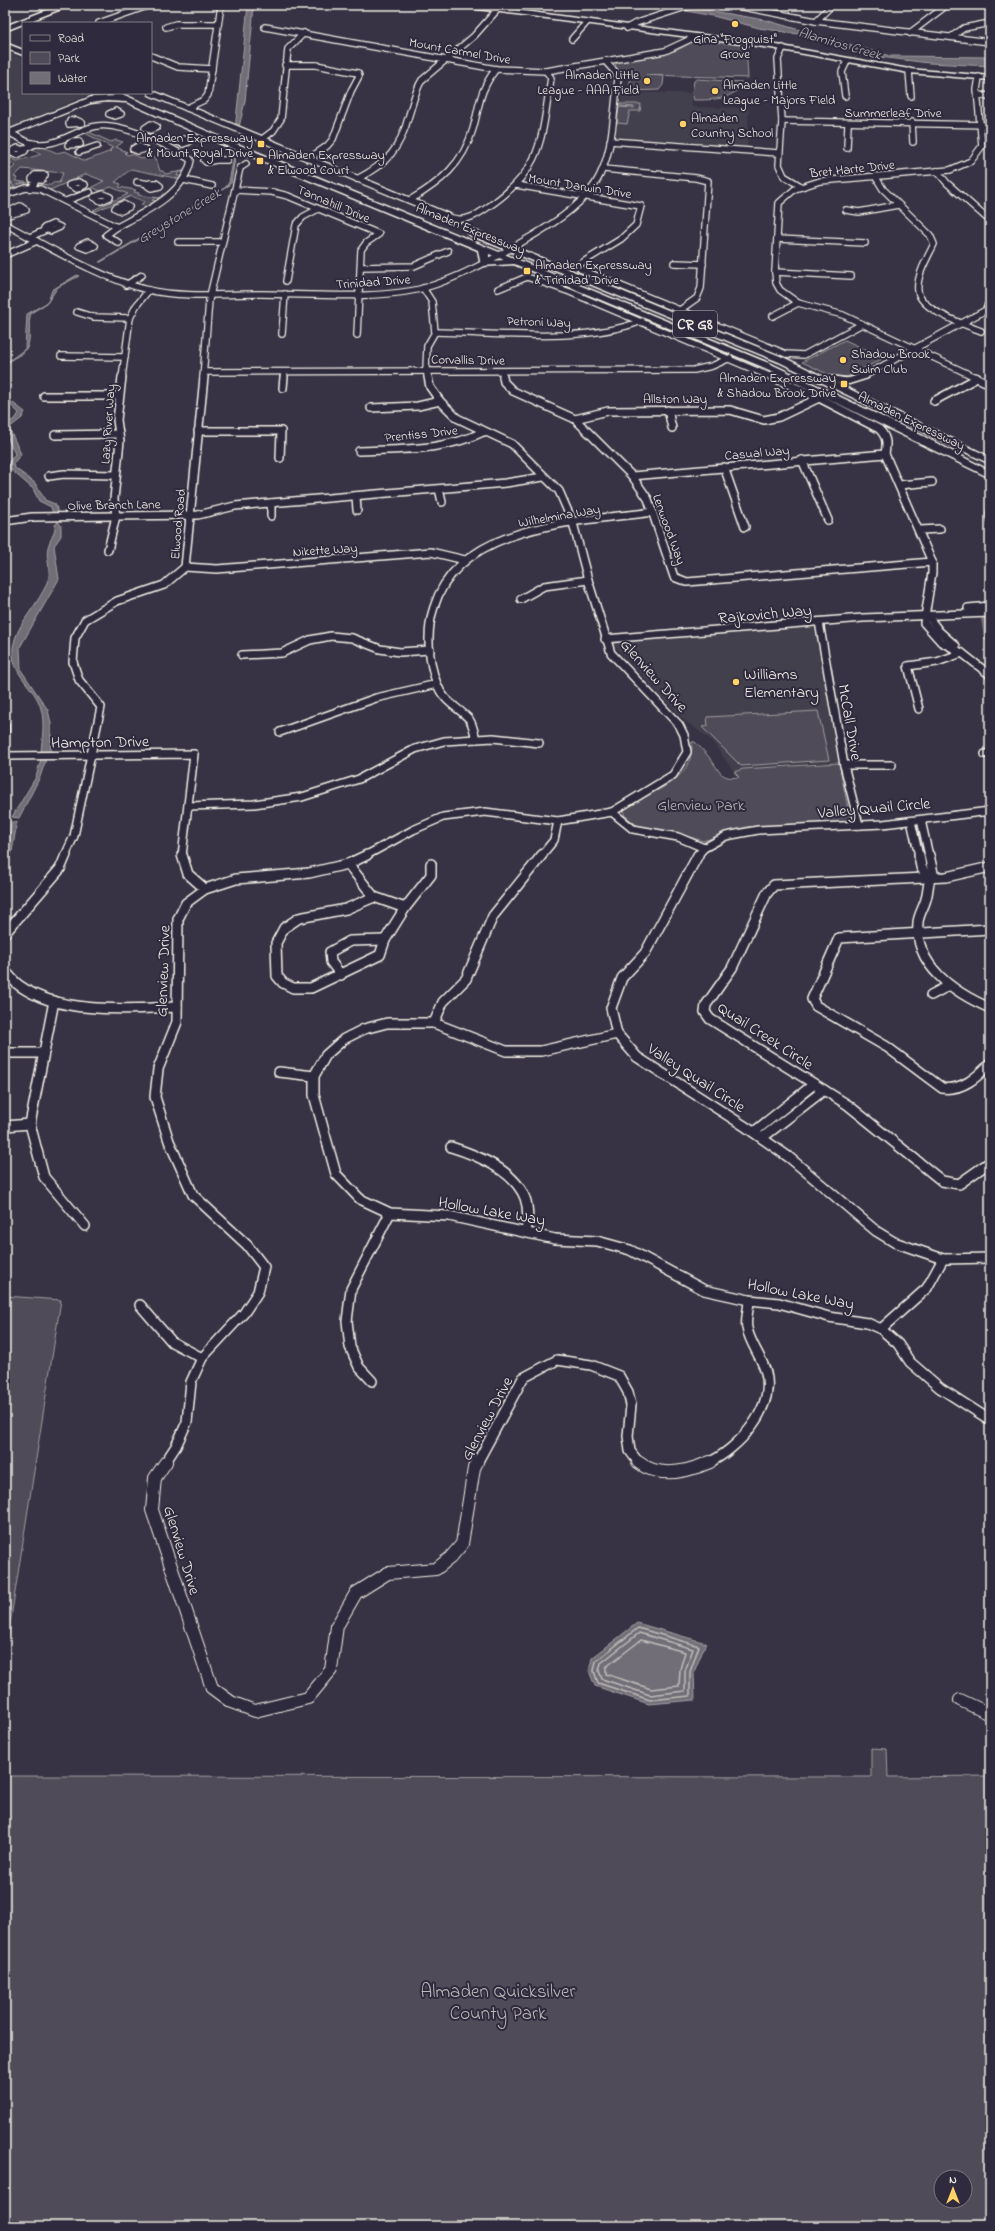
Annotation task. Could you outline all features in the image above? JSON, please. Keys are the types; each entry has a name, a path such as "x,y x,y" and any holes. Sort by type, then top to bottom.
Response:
{"main road":[{"path":"5,35 22,43"},
{"path":"5,45 22,53"},
{"path":"91,100 97,94"},
{"name":"Almaden Expressway","path":"115,94 222,141 768,366 920,438 990,475"},
{"name":"Almaden Expressway","path":"138,94 235,136 775,357 990,461"},
{"path":"91,100 107,98 130,100"},
{"path":"482,248 485,255 484,264 503,262 526,266"},
{"path":"819,377 844,381 864,376"},
{"path":"862,398 856,386 864,376"}],"street":[{"path":"23,22 67,5"},
{"path":"102,22 150,5"},
{"path":"187,108 204,100 208,95 221,5"},
{"path":"463,5 783,48 847,61 909,71 990,78"},
{"path":"627,28 636,23 692,5"},
{"path":"733,5 816,21 990,42"},
{"path":"816,21 832,5"},
{"path":"910,33 947,5"},
{"path":"357,179 380,167 398,149 417,88 422,80 474,36 497,10"},
{"path":"5,29 22,22"},
{"path":"572,39 587,22"},
{"path":"636,23 640,28 648,31"},
{"path":"952,37 966,26 990,23"},
{"path":"166,27 176,24 218,24"},
{"name":"Mount Carmel Drive","path":"265,26 496,69 546,71 665,51 696,37"},
{"path":"261,140 272,133 281,119 285,65 288,49 304,33"},
{"path":"783,48 778,59 782,121 780,170 784,176 799,185"},
{"path":"152,56 178,67 212,69"},
{"path":"845,96 842,72 847,61"},
{"name":"Trinidad Drive","path":"5,224 126,285 149,290 210,294 358,294 389,293 423,288 454,278 511,249 547,228 584,197 604,169 610,141 618,79 615,72 604,62"},
{"path":"285,65 325,66 358,73 359,76 351,90 333,139 327,146 308,159"},
{"path":"410,200 428,190 453,172 466,152 482,90 496,69"},
{"path":"152,93 261,140 452,218 461,220 480,212 516,185 533,162 551,78 546,71"},
{"path":"909,71 910,96"},
{"name":"Bret Harte Drive","path":"979,77 977,90 983,153 964,165 937,171 818,181 799,185 783,196 779,203 776,283 780,290 798,303 843,315 990,384"},
{"path":"978,95 990,96"},
{"path":"8,134 91,100"},
{"path":"104,124 106,118 111,116 109,114 110,112 121,110"},
{"path":"70,120 70,124 79,124 87,128"},
{"name":"Summerleaf Drive","path":"782,121 848,124 912,122 990,125"},
{"path":"912,122 913,142"},
{"path":"22,150 35,144 49,143 87,128 104,124 113,125 155,142 191,160 204,160 210,163 216,160 227,160"},
{"path":"135,134 146,129 145,127 147,125 156,124"},
{"path":"847,148 848,124"},
{"path":"8,134 35,144"},
{"path":"64,138 71,141 68,143 69,145 78,146 86,150"},
{"path":"168,148 180,144 178,141 180,140 190,139"},
{"path":"610,141 780,153"},
{"path":"126,154 135,150 133,148 135,147 143,147 155,142"},
{"path":"79,152 97,146"},
{"path":"119,243 106,235 116,227 160,202 175,189 184,180 191,160"},
{"name":"Elwood Road","path":"5,934 60,869 74,836 101,707 79,680 73,662 75,638 86,620 117,601 164,585 185,567 210,294 221,242 236,190 240,168 246,164"},
{"path":"604,169 696,178 708,181 700,292 692,302 680,310"},
{"path":"937,171 947,183 989,218"},
{"path":"875,176 883,189 930,236 934,244 920,282 918,290 919,298 927,307 982,331"},
{"path":"32,187 37,180"},
{"path":"184,180 212,186"},
{"path":"137,182 149,184 148,187 151,188 160,187 175,189"},
{"name":"Mount Darwin Drive","path":"516,185 641,206 636,225 621,238 578,267 680,310"},
{"path":"5,195 32,187 40,189 116,227"},
{"path":"81,187 98,196"},
{"name":"Tannahill Drive","path":"236,190 272,192 288,196 379,234 366,243 362,250 358,294 357,335"},
{"path":"66,201 90,192"},
{"path":"116,205 123,204 129,207 125,209 138,215"},
{"path":"846,210 860,212 898,205"},
{"path":"286,281 296,225 303,217 318,209"},
{"path":"5,216 15,211"},
{"path":"30,237 48,230"},
{"path":"777,239 865,243"},
{"path":"5,255 37,241"},
{"path":"178,242 221,242"},
{"path":"64,255 82,248"},
{"path":"361,267 414,266 448,252"},
{"path":"674,263 703,264"},
{"path":"776,272 850,276"},
{"path":"126,285 142,275"},
{"path":"498,289 522,278 530,277 730,358 819,398 883,432 888,442 885,454 920,530 932,562 934,572 926,603 927,615 924,622 931,632 945,644 962,653 990,675"},
{"path":"423,288 432,302 435,332"},
{"name":"Lazy River Way","path":"108,550 116,516 114,499 120,441 117,420 130,318 136,306 149,290"},
{"path":"282,334 285,294"},
{"path":"864,376 916,350 986,310 990,298"},
{"path":"773,316 798,303"},
{"path":"680,310 786,354 797,356 804,355 862,324"},
{"path":"77,312 93,317 130,318"},
{"name":"Petroni Way","path":"435,332 575,335 598,333 642,322"},
{"name":"Glenview Drive","path":"435,332 427,346 426,370 430,387 440,401 457,418 483,432 512,444 524,454 543,477 559,492 573,523 605,639 611,653 679,725 684,735 687,752 673,775 612,812 558,821 485,812 443,817 413,830 379,850 348,864 309,873 236,879 205,889 186,903 178,919 177,1022 158,1069 155,1097 169,1142 193,1195 246,1244 264,1267 258,1292 244,1313 202,1358 191,1382 187,1422 176,1446 155,1478 152,1510 212,1688 231,1702 255,1711 308,1698 331,1670 337,1626 356,1593 388,1573 436,1569 450,1558 462,1544 474,1468 523,1378 557,1360 591,1365 619,1376 630,1399 628,1438 632,1457 649,1470 674,1474 703,1467 734,1446 755,1419 764,1401 767,1388 763,1362 747,1327 749,1300"},
{"path":"61,356 125,357"},
{"name":"Corvallis Drive","path":"204,372 426,370 502,372 694,370 712,366 730,358"},
{"path":"283,388 284,372"},
{"name":"Lenwood Way","path":"502,372 504,382 514,391 575,419 632,476 648,499 674,578 687,582 932,562"},
{"path":"934,401 977,378"},
{"path":"44,396 119,396"},
{"name":"Allston Way","path":"575,419 608,411 730,410 764,420 779,417 819,398"},
{"path":"371,408 418,406 440,401"},
{"path":"668,410 672,428"},
{"path":"198,431 281,431 280,458"},
{"name":"Prentiss Drive","path":"359,451 449,445 471,439 483,432"},
{"path":"55,435 119,434"},
{"name":"Casual Way","path":"632,476 650,473 885,454"},
{"path":"802,460 828,520"},
{"path":"724,467 745,527"},
{"path":"49,476 64,474 116,474"},
{"name":"Olive Branch Lane","path":"5,521 32,517 210,514 236,506 524,482 543,477"},
{"path":"899,485 932,482"},
{"path":"439,489 442,502"},
{"path":"356,496 357,510"},
{"path":"271,503 271,516"},
{"name":"Wilhelmina Way","path":"476,739 470,720 447,702 437,684 430,650 429,622 437,596 448,578 465,560 491,542 532,529 653,512"},
{"path":"920,530 940,529"},
{"name":"Nikette Way","path":"185,567 216,569 431,552 446,554 465,560"},
{"path":"521,599 532,589 551,582 588,580"},
{"name":"Rajkovich Way","path":"605,639 819,622 927,615 940,617 990,608"},
{"name":"McCall Drive","path":"819,622 844,765 859,825"},
{"path":"242,655 282,653 310,640 331,636 352,638 380,649 400,652 430,650"},
{"path":"919,709 908,666 936,662 962,653"},
{"path":"280,732 365,699 405,689 437,684"},
{"path":"5,725 5,731"},
{"path":"205,889 188,874 182,859 188,806 267,803 318,794 359,779 416,749 449,741 476,739 524,739 539,742"},
{"name":"Hampton Drive","path":"5,756 194,754 188,806"},
{"path":"844,765 892,765"},
{"name":"Valley Quail Circle","path":"990,811 911,821 758,830 726,836 704,848 693,861 645,953 622,978 611,1008 618,1034 637,1057 754,1132 790,1158 876,1231 894,1242 943,1259 990,1258"},
{"path":"612,812 632,829 678,837 704,848"},
{"path":"921,820 933,873 928,878 926,895 919,918 919,944 925,958 948,986 990,1008"},
{"path":"434,1023 443,1002 466,979 493,916 554,840 558,821"},
{"path":"911,821 916,833 922,872 928,878"},
{"path":"348,864 374,897 405,908"},
{"path":"374,897 346,909 299,918 284,928 276,943 277,976 293,988 311,988 341,975 380,955 385,940 405,908 431,876 431,864"},
{"name":"Quail Creek Circle","path":"990,867 958,876 779,884 770,888 732,968 706,1005 704,1012 710,1019 824,1090 891,1138 942,1181 948,1184 959,1184 990,1162"},
{"path":"990,929 918,935 839,938 813,995 813,1003 887,1047 942,1088 953,1090 958,1088 990,1064"},
{"path":"341,975 331,964 330,959 330,952 340,943 359,939 385,940"},
{"path":"5,971 22,987 54,1000 116,1010 177,1006"},
{"path":"931,995 948,986"},
{"path":"54,1000 30,1124 44,1177 85,1226"},
{"path":"279,1072 314,1076 326,1055 344,1039 364,1029 387,1023 434,1023 506,1052 541,1051 618,1034"},
{"path":"5,1053 43,1053"},
{"name":"Hollow Lake Way","path":"314,1076 314,1095 336,1174 360,1199 390,1213 449,1216 555,1239 597,1241 630,1250 704,1290 749,1300 779,1303 829,1317 866,1323 881,1329 898,1344 910,1362 940,1388 990,1420"},
{"path":"754,1132 814,1084"},
{"path":"762,1138 824,1090"},
{"path":"5,1126 30,1124"},
{"path":"451,1147 465,1151 511,1178 525,1197 529,1215 526,1232"},
{"path":"372,1380 359,1368 350,1347 347,1321 351,1288 390,1213"},
{"path":"881,1329 927,1288 943,1259"},
{"path":"140,1305 172,1342 202,1358"},
{"path":"960,1700 990,1714"}],"shaded area":[{"path":"5,51 22,59 22,94 91,94 5,130"},
{"name":"Almaden Country School","path":"622,93 691,93 692,107 749,108 747,149 616,139"},
{"name":"Williams Elementary","path":"814,627 839,763 812,763 743,769 734,772 711,740 685,721 612,643"}],"green space":[{"path":"702,39 746,44 748,78 646,75 664,76 663,85 659,90 629,91 631,74 620,74 615,65 619,61 674,51 695,40"},
{"name":"Almaden Little League - Majors Field","path":"697,79 742,82 739,88 728,96 708,100 694,100 692,93 694,81"},
{"path":"620,104 641,104 640,111 630,111 627,124 617,123 619,107 634,107 620,106"},
{"path":"89,132 111,142 116,140 123,142 116,147 127,152 124,153 128,155 132,154 143,159 148,157 156,158 160,171 163,171 165,174 183,171 178,173 177,176 181,176 180,179 131,169 115,182 121,184 119,187 136,190 134,192 139,193 138,195 160,198 155,198 152,200 156,201 146,207 141,204 145,202 131,196 96,211 93,210 128,194 111,187 100,191 92,187 104,181 86,174 48,191 36,185 51,185 54,182 59,183 63,173 22,169 14,177 17,178 15,181 31,183 28,185 24,183 16,185 16,187 5,192 14,186 11,184 13,183 5,179 5,173 16,166 5,161 5,155 17,161 41,154 29,148 40,147 57,153 65,151 85,161 111,151 109,150 113,148 85,133"},
{"name":"Shadow Brook Swim Club","path":"845,340 884,358 847,377 836,378 802,362"},
{"path":"818,711 829,760 741,766 702,727 708,726 707,717"},
{"name":"Glenview Park","path":"692,742 695,742 720,772 727,777 739,777 734,772 743,769 839,763 850,818 843,822 747,827 703,841 673,832 638,826 624,815 624,810 668,784 678,776 686,767 691,756"},
{"path":"5,1296 61,1300 5,1656"},
{"name":"Almaden Quicksilver County Park","path":"871,1748 887,1749 888,1777 990,1776 990,2226 5,2226 5,1776 871,1777"}],"water":[{"path":"248,5 254,5 245,101 239,127 236,125 236,120"},
{"name":"Alamitos Creek","path":"655,5 676,5 765,20 890,56 990,57 990,66 929,63 880,57 798,34 759,28 713,16"},
{"name":"Greystone Creek","path":"235,151 231,183 227,187 99,262 226,187 229,182"},
{"path":"77,275 79,276 58,287 48,301 52,290"},
{"path":"47,302 31,313 27,348 23,353 13,358 8,363 7,380 5,384 6,363 25,349 27,314"},
{"path":"5,397 25,412 22,418 9,428 21,454 13,464 15,468 35,483 45,500 55,504 59,514 53,514 51,507 39,501 33,489 9,468 9,462 15,454 5,432 5,425 16,418 19,413 5,400"},
{"path":"58,522 61,525 61,536 54,546 59,579 20,647 21,670 48,710 51,723 51,752 41,752 43,725 41,709 34,693 15,666 13,647 19,629 40,597 48,580 49,572 47,551 55,531 55,525"},
{"path":"41,759 46,759 40,777 19,818 12,817 36,777"},
{"path":"11,822 17,822 12,852 5,871"},
{"path":"637,1623 706,1643 694,1672 695,1700 649,1704 595,1686 589,1671 592,1658"}],"waterway":[{"path":"990,501 986,513 990,535"},
{"path":"989,602 990,594"},
{"path":"987,619 990,639"}],"place":[{"name":"Gina \"Frogquist\" Grove","path":"735,24"},
{"name":"Almaden Little League - AAA Field","path":"647,81"},
{"name":"Almaden Little League - Majors Field","path":"715,91"},
{"name":"Almaden Country School","path":"683,124"},
{"name":"Almaden Expressway & Mount Royal Drive","path":"261,144"},
{"name":"Almaden Expressway & Elwood Court","path":"260,161"},
{"name":"Almaden Expressway & Trinidad Drive","path":"527,271"},
{"name":"Shadow Brook Swim Club","path":"843,360"},
{"name":"Almaden Expressway & Shadow Brook Drive","path":"844,384"},
{"name":"Williams Elementary","path":"736,682"}]}
